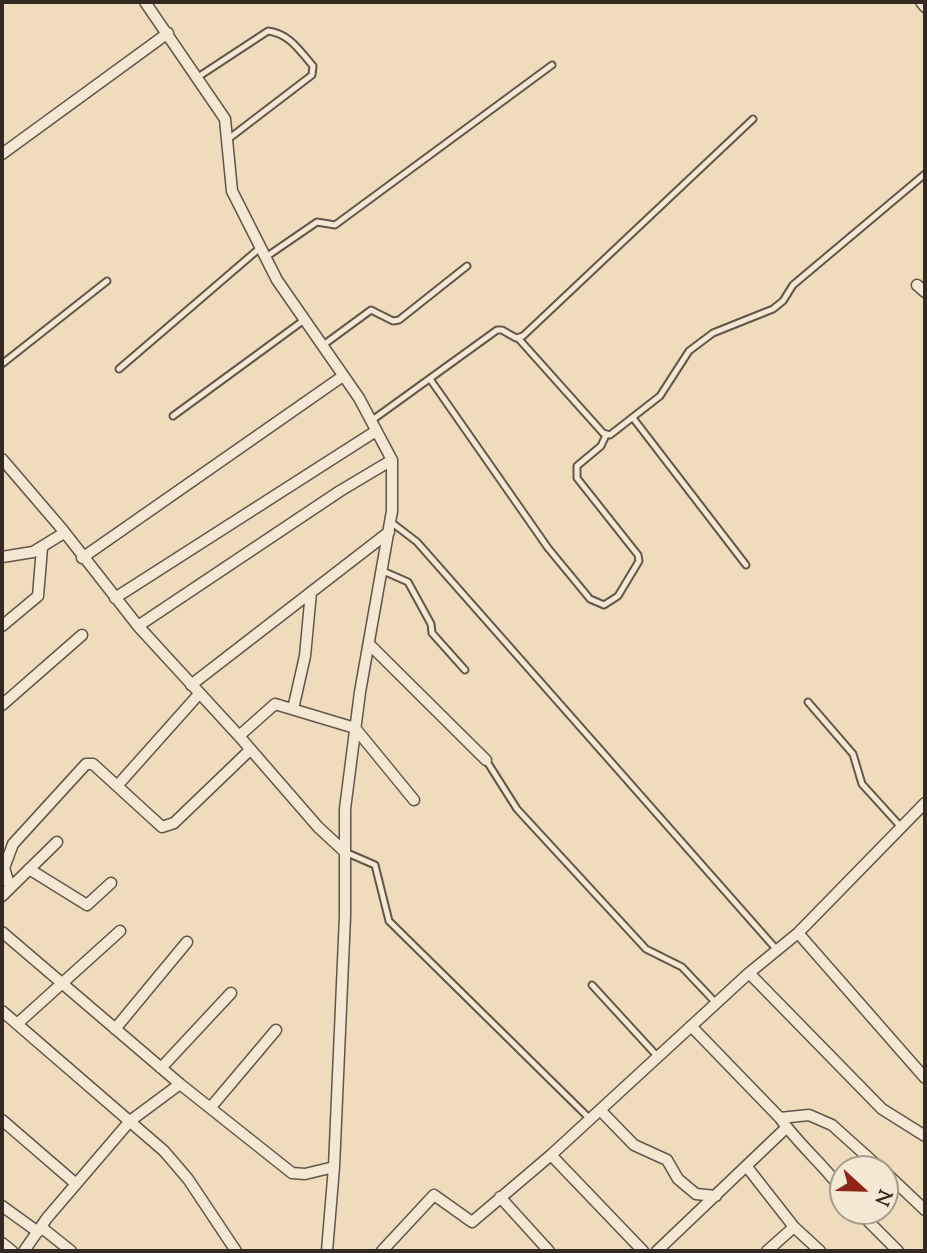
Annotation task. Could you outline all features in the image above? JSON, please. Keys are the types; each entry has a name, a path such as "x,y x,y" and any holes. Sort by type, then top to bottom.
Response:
{"street":[{"path":"145,2 225,118 232,191 277,281 343,376 392,460 390,527 355,728 345,809 345,916 334,1167 327,1251"},
{"path":"921,2 925,7"},
{"path":"2,154 168,33"},
{"path":"82,558 343,376"},
{"path":"115,598 373,426"},
{"path":"2,458 138,626 318,827 345,852"},
{"path":"138,626 340,491 392,460"},
{"path":"191,685 390,527"},
{"path":"2,557 29,554 64,533"},
{"path":"2,626 38,596 43,548"},
{"path":"293,709 305,661 311,592"},
{"path":"2,705 82,635"},
{"path":"369,644 486,760"},
{"path":"117,786 199,694"},
{"path":"239,736 275,704 355,728 414,800"},
{"path":"10,887 4,868 12,844 86,764 93,764 159,825 170,825 250,750"},
{"path":"383,1251 433,1195 471,1222 551,1155 749,973 798,933 925,803"},
{"path":"2,896 57,842"},
{"path":"29,869 87,905 111,883"},
{"path":"17,1024 120,930"},
{"path":"2,932 180,1084 292,1172 305,1174 334,1167"},
{"path":"798,933 925,1078"},
{"path":"115,1029 187,942"},
{"path":"749,973 882,1109 925,1136"},
{"path":"161,1068 231,993"},
{"path":"2,1012 164,1151 188,1179 236,1251"},
{"path":"691,1026 829,1173"},
{"path":"211,1107 276,1030"},
{"path":"24,1251 75,1183 130,1122 180,1084"},
{"path":"600,1110 634,1145 667,1160 678,1179 696,1194 716,1196"},
{"path":"780,1118 809,1115 832,1125 865,1155"},
{"path":"2,1120 75,1183"},
{"path":"657,1251 786,1128"},
{"path":"551,1155 643,1251"},
{"path":"747,1167 794,1227 820,1251"},
{"path":"899,1186 925,1210"},
{"path":"500,1198 550,1251"},
{"path":"2,1206 71,1251"},
{"path":"872,1225 898,1251"},
{"path":"767,1251 794,1227"},
{"path":"2,1243 12,1251"}],"lane":[{"path":"198,77 268,31 286,36 313,66 312,75 227,140"},
{"path":"118,369 263,252 317,222 335,225 552,65"},
{"path":"519,338 753,119"},
{"path":"429,379 548,548 590,599 604,604 618,596 639,561 638,555 577,478 577,466 601,446 606,435 613,433 660,396 688,351 713,333 773,309 783,301 793,285 925,174"},
{"path":"322,346 371,310 393,321 401,319 467,266"},
{"path":"2,364 107,281"},
{"path":"173,416 304,320"},
{"path":"373,426 429,379 497,330 519,338 606,435"},
{"path":"633,418 746,565"},
{"path":"390,527 418,542 778,950"},
{"path":"383,571 408,582 431,624 432,633 465,670"},
{"path":"808,702 853,754 862,784 901,827"},
{"path":"486,760 517,809 646,949 682,967 716,1003"},
{"path":"345,852 375,865 389,920 590,1119"},
{"path":"593,985 658,1057"}]}
